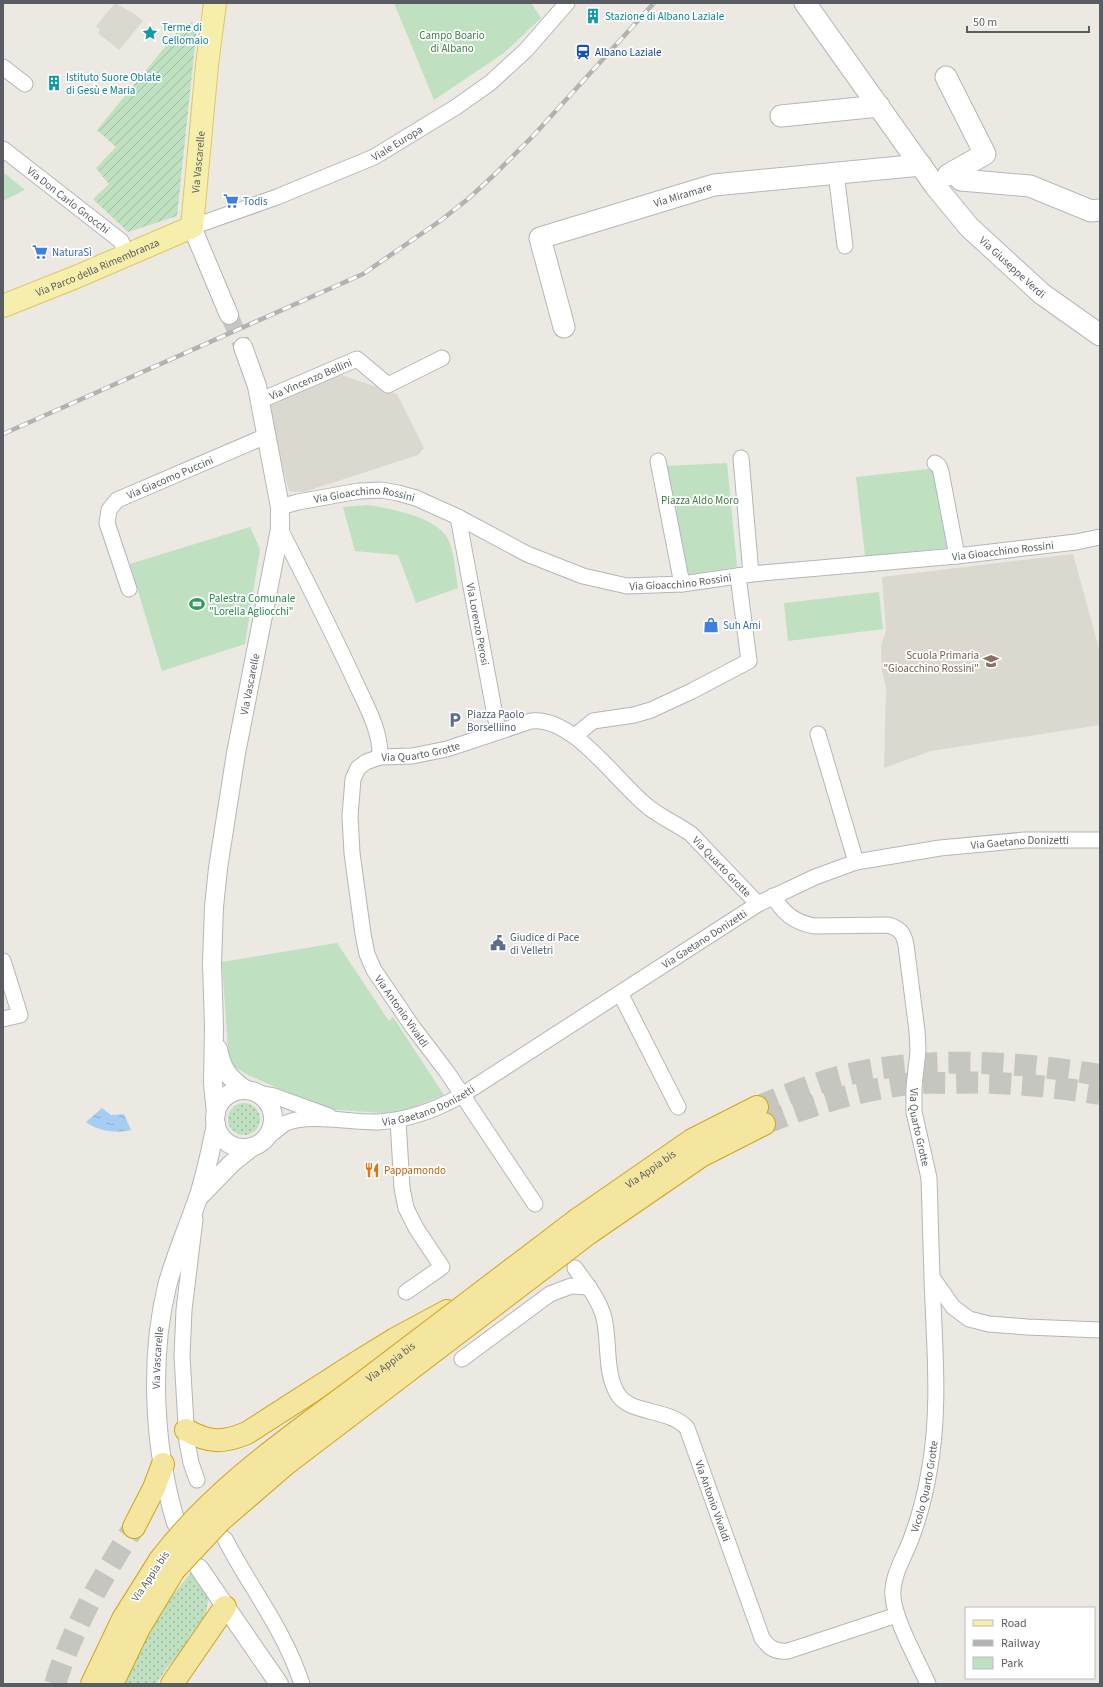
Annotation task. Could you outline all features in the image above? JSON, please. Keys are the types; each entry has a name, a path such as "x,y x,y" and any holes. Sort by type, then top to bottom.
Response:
{"highway":[{"name":"Via Appia bis","path":"112,1684 135,1634 154,1601 167,1565 181,1533 205,1509 266,1456 483,1291 584,1226 701,1156 760,1115"},
{"name":"Via Appia bis","path":"92,1684 123,1619 167,1565 186,1557 226,1516 286,1464 584,1226"},
{"path":"186,1430 203,1438 212,1440 229,1440 239,1437 310,1394 395,1339 483,1291"},
{"path":"134,1527 154,1488 162,1464"},
{"path":"172,1684 225,1607"}],"main road":[{"name":"Via Vascarelle","path":"192,227 207,65 215,3"},
{"name":"Via Giuseppe Verdi","path":"805,3 921,164 948,180 969,227 1042,294 1100,335"},
{"path":"946,77 985,154 948,180"},
{"path":"781,116 879,106"},
{"name":"Via Miramare","path":"564,328 540,238 714,185 921,164"},
{"path":"948,180 1030,186 1091,211 1100,210"},
{"name":"Via Parco della Rimembranza","path":"3,306 192,227"}],"street":[{"name":"Viale Europa","path":"192,227 277,197 374,157 462,104 490,83 526,50 567,3"},
{"path":"3,67 25,84"},
{"name":"Via Don Carlo Gnocchi","path":"3,149 121,241 127,255"},
{"path":"836,173 846,246"},
{"name":"Via Vascarelle","path":"192,227 229,315"},
{"name":"Via Vascarelle","path":"176,1523 162,1464 157,1390 160,1323 172,1268 198,1198 216,1119 213,1083 213,926 221,848 236,753 280,528 280,507 257,386 243,346"},
{"name":"Via Vincenzo Bellini","path":"259,401 357,359 388,385 442,358"},
{"name":"Via Giacomo Puccini","path":"129,589 108,523 109,510 117,500 266,436"},
{"path":"575,736 593,721 651,710 692,691 749,661 741,458"},
{"path":"658,461 682,584"},
{"path":"935,463 939,466 941,472 957,556"},
{"name":"Via Gioacchino Rossini","path":"280,507 298,502 381,490 416,498 458,517 527,554 584,576 627,586 682,584 745,575 957,556 1076,542 1100,537"},
{"name":"Via Lorenzo Perosi","path":"458,517 498,731"},
{"name":"Via Quarto Grotte","path":"280,528 330,627 369,712 377,733 380,757 412,756 444,750 498,731 536,720 556,724 575,736 646,806 691,834 758,904"},
{"path":"818,734 856,862"},
{"name":"Via Antonio Vivaldi","path":"380,757 366,762 358,768 353,780 350,801 352,853 365,946 370,962 379,980 462,1095 535,1204"},
{"name":"Via Gaetano Donizetti","path":"267,1138 277,1129 292,1122 306,1120 370,1122 398,1120 432,1111 462,1095 758,904 814,877 856,862 940,848 1017,840 1100,840"},
{"name":"Via Quarto Grotte","path":"773,896 788,916 804,924 814,926 888,925 899,929 903,935 906,945 918,1031 918,1051 914,1087 914,1112 929,1178 932,1277"},
{"path":"3,961 20,1015 3,1019"},
{"path":"620,993 678,1107"},
{"name":"Via Vascarelle","path":"214,1026 220,1057 226,1071 233,1080 251,1092"},
{"path":"251,1092 264,1098 269,1104 272,1113 271,1130 267,1138 257,1145 242,1148 229,1143 219,1133 216,1119 223,1100 234,1093 251,1092"},
{"name":"Via Gaetano Donizetti","path":"251,1092 281,1098 339,1120"},
{"path":"398,1120 402,1188 406,1208 416,1228 442,1267 406,1292"},
{"name":"Via Vascarelle","path":"198,1198 232,1163 252,1147"},
{"path":"197,1480 191,1463 186,1430 182,1356 184,1310 198,1198"},
{"name":"Via Antonio Vivaldi","path":"575,1268 598,1300 606,1328 611,1376 620,1398 632,1405 673,1417 682,1422 687,1428 762,1638 767,1646 774,1650 788,1651 897,1615"},
{"path":"932,1277 953,1308 969,1319 989,1324 1100,1330"},
{"name":"Vicolo Quarto Grotte","path":"928,1684 897,1615 893,1597 894,1584 920,1513 933,1449 935,1389 932,1277"},
{"path":"462,1359 550,1294 571,1286 589,1287"},
{"path":"225,1539 277,1626 288,1647 302,1684"},
{"path":"199,1568 225,1607 264,1660 279,1684"}],"shaded area":[{"path":"115,3 133,13 143,21 119,50 98,33 100,30 96,26"},
{"path":"339,374 397,394 424,448 418,455 304,492 289,491 267,407"},
{"name":"Scuola Primaria \"Gioacchino Rossini\"","path":"1073,554 1100,652 1100,725 931,751 884,768 886,688 882,670 881,645 886,631 882,577"}],"green space":[{"name":"Campo Boario di Albano","path":"394,3 531,3 541,18 504,53 434,100"},
{"path":"192,22 196,35 177,216 128,232 93,199 109,184 96,168 116,147 97,130 183,25"},
{"path":"3,172 25,190 3,201"},
{"name":"Piazza Aldo Moro","path":"727,463 737,567 685,575 663,466"},
{"path":"937,468 949,548 865,556 856,477"},
{"path":"367,505 387,508 412,515 423,519 442,531 448,539 452,551 458,588 416,603 398,555 355,551 343,507"},
{"name":"Palestra Comunale \"Lorella Agliocchi\"","path":"250,527 260,549 245,644 162,671 130,564"},
{"path":"879,592 883,629 788,641 784,603"},
{"path":"337,943 389,1021 393,1017 444,1095 396,1114 325,1109 246,1074 229,1063 222,962"},
{"path":"241,1103 247,1103 257,1110 260,1119 259,1125 253,1132 247,1135 241,1135 231,1128 228,1122 228,1116 235,1106"},
{"path":"194,1569 209,1598 203,1626 166,1669 156,1684 122,1684 144,1638 167,1602"}],"water":[{"path":"102,1108 111,1115 124,1114 131,1130 119,1132 107,1131 96,1128 86,1122"}],"tunnel":[{"path":"229,315 243,347"},
{"path":"757,1107 831,1079 863,1071 896,1066 930,1063 1000,1064 1034,1066 1100,1075"},
{"path":"764,1124 799,1111 852,1095 912,1083 1006,1083 1044,1086 1100,1094"},
{"path":"55,1684 79,1622 134,1527"}],"railway":[{"path":"3,434 363,274 440,221 468,199 494,175 533,136 654,3"}],"place":[{"name":"Stazione di Albano Laziale","path":"593,16"},
{"name":"Terme di Cellomaio","path":"150,33"},
{"name":"Albano Laziale","path":"583,52"},
{"name":"Istituto Suore Oblate di Gesù e Maria","path":"54,83"},
{"name":"Todis","path":"231,201"},
{"name":"NaturaSì","path":"40,252"},
{"name":"Palestra Comunale \"Lorella Agliocchi\"","path":"197,604"},
{"name":"Suh Ami","path":"711,625"},
{"name":"Scuola Primaria \"Gioacchino Rossini\"","path":"991,661"},
{"name":"Piazza Paolo Borselliino","path":"455,720"},
{"name":"Giudice di Pace di Velletri","path":"498,943"},
{"name":"Pappamondo","path":"372,1170"}]}
